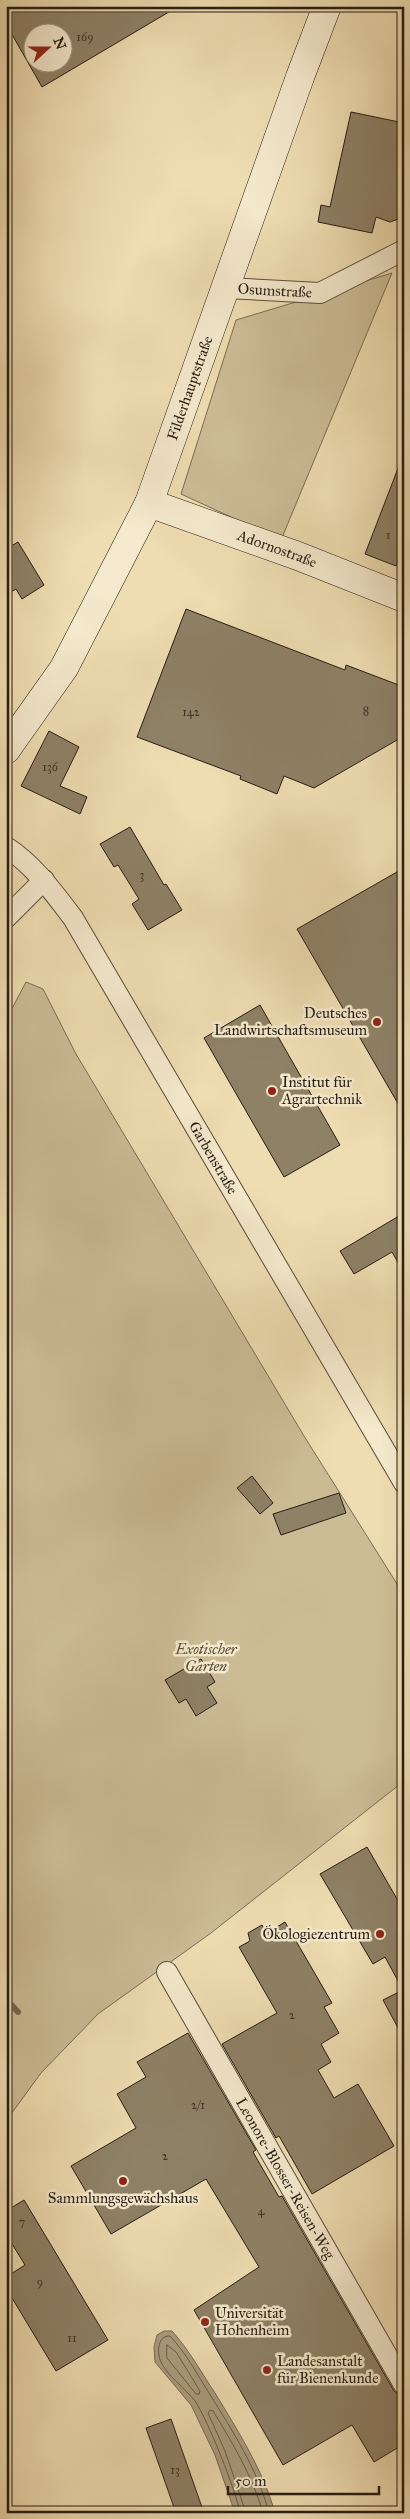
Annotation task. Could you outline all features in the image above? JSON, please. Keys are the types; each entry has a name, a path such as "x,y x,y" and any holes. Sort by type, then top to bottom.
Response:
{"main road":[{"name":"Filderhauptstraße","path":"6,750 64,668 149,504 327,6"},
{"name":"Adornostraße","path":"149,504 289,553 404,598"}],"street":[{"name":"Osumstraße","path":"226,288 320,293 404,250"},
{"name":"Garbenstraße","path":"6,847 23,859 44,880 73,918 404,1483"},
{"path":"6,918 44,880"},
{"name":"Leonore-Blosser-Reisen-Weg","path":"167,1972 404,2385"}],"green space":[{"path":"392,273 281,540 181,494 236,320"},
{"name":"Exotischer Garten","path":"26,982 43,989 76,1054 304,1436 404,1595 404,1781 211,1933 98,2014 41,2073 6,2121 6,1020"}],"water":[{"path":"164,2331 172,2331 178,2338 215,2393 257,2466 275,2513 235,2513 215,2455 191,2405 155,2362 154,2347 157,2335"}],"building":[{"path":"6,6 179,6 72,69 72,22 22,22 22,52 6,24"},
{"path":"33,72 67,72 42,87"},
{"path":"351,112 404,123 404,217 390,222 376,217 372,233 318,222 321,205 330,207"},
{"path":"402,458 404,458 404,546 396,566 365,554"},
{"path":"18,542 44,585 22,599 16,589 6,595 6,549"},
{"path":"186,609 345,670 346,665 404,687 404,736 314,788 284,776 277,794 240,779 241,776 137,737"},
{"path":"49,731 79,747 60,786 87,797 80,814 21,786"},
{"path":"130,827 164,885 166,884 182,910 148,930 132,904 139,899 118,865 114,867 100,844"},
{"name":"Deutsches Landwirtschaftsmuseum","path":"404,868 404,1114 297,929"},
{"name":"Institut für Agrartechnik","path":"260,1005 340,1145 284,1177 204,1038"},
{"path":"404,1213 404,1273 392,1252 354,1274 340,1251"},
{"path":"252,1476 273,1503 260,1514 237,1488"},
{"path":"339,1493 346,1513 281,1535 273,1514"},
{"path":"201,1659 215,1682 207,1687 217,1703 196,1716 186,1699 179,1703 165,1680"},
{"name":"Ökologiezentrum","path":"367,1847 404,1911 404,2039 383,2000 403,1990 385,1957 373,1964 320,1874"},
{"path":"285,1922 332,2003 324,2007 339,2033 321,2044 331,2062 318,2070 334,2098 358,2084 394,2146 312,2194 279,2136 276,2138 222,2044 277,2013 239,1947 250,1941 248,1933 262,1925 267,1933"},
{"path":"188,2033 256,2150 253,2152 279,2197 282,2196 394,2391 404,2398 404,2444 374,2462 352,2425 283,2465 194,2310 259,2267 206,2179 111,2234 71,2166 136,2128 117,2094 146,2077 137,2062"},
{"path":"24,2200 108,2340 56,2371 6,2288 6,2277 25,2265 6,2234 6,2211"},
{"path":"171,2419 204,2513 176,2513 146,2428"}],"waterway":[{"path":"6,1999 18,2012"}],"place":[{"name":"Deutsches Landwirtschaftsmuseum","path":"377,1022"},
{"name":"Institut für Agrartechnik","path":"272,1091"},
{"name":"Ökologiezentrum","path":"380,1934"},
{"name":"Sammlungsgewächshaus","path":"123,2181"},
{"name":"Universität Hohenheim","path":"205,2322"},
{"name":"Landesanstalt für Bienenkunde","path":"267,2370"}]}
